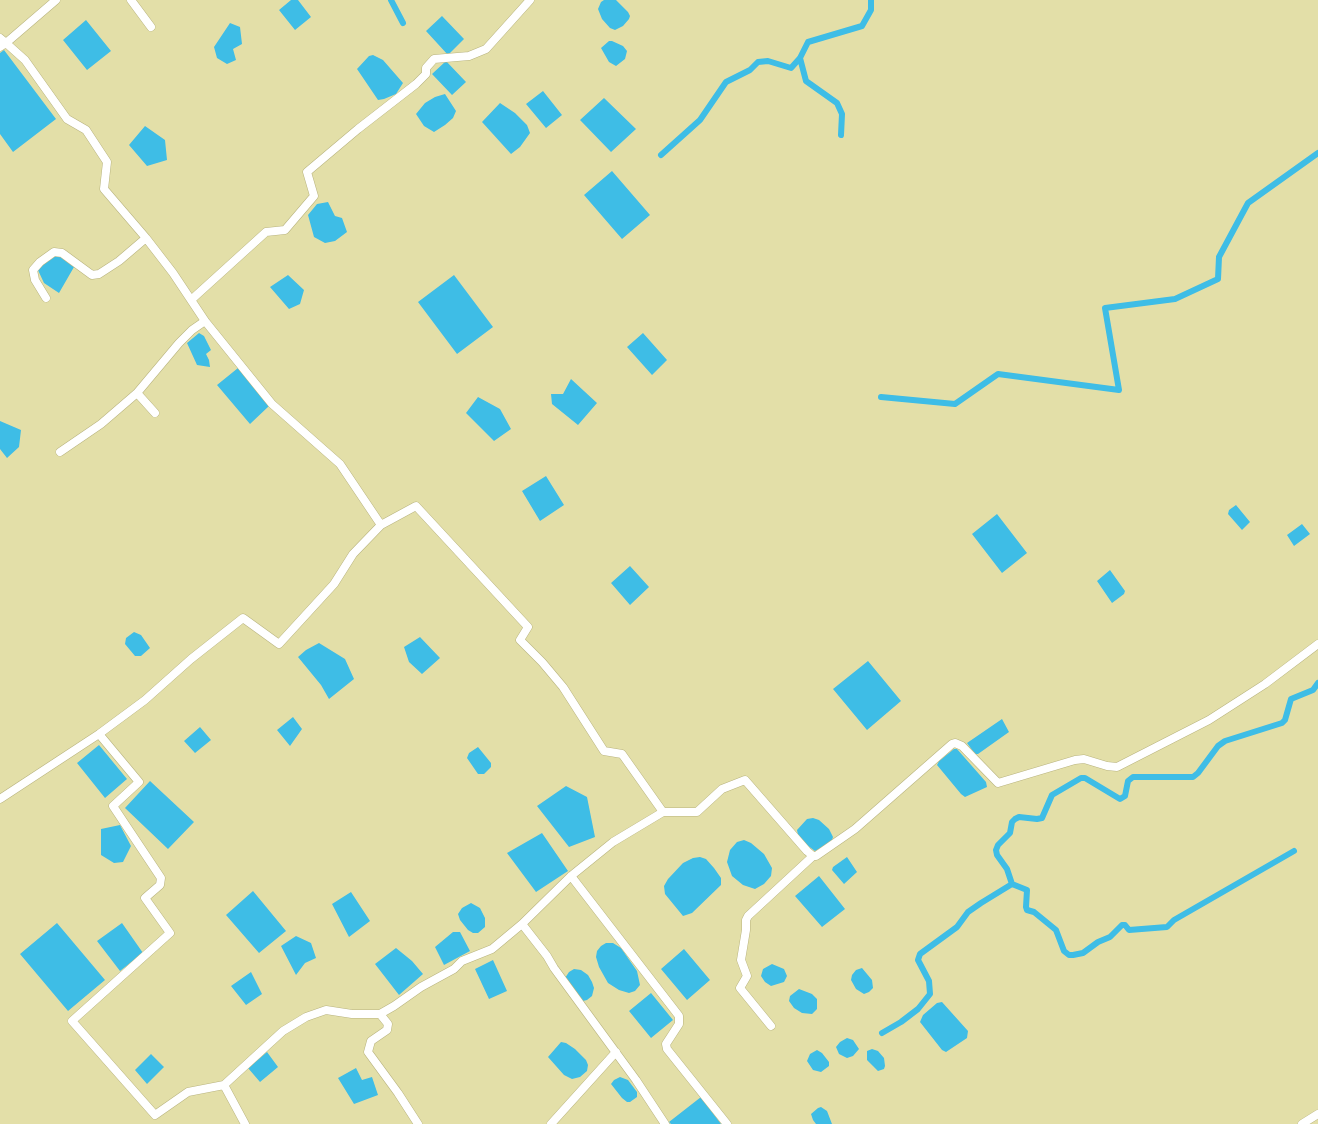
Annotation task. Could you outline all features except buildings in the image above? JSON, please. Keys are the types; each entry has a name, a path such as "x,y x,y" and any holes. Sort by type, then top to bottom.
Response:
{"street":[{"path":"56,0 2,43 25,60 67,119 86,130 108,162 104,189 173,273 205,321 272,404 340,464 381,525"},
{"path":"131,0 151,27"},
{"path":"191,300 266,232 285,230 314,196 306,172 416,84 426,74 426,68 434,58 469,56 486,49 530,0"},
{"path":"46,298 35,280 33,270 40,262 54,252 62,253 92,275 99,274 119,261 146,238"},
{"path":"60,452 101,424 137,393 179,343 205,321"},
{"path":"137,393 155,413"},
{"path":"0,799 99,734 145,700 191,659 243,618 279,644 334,584 354,554 381,525 416,506 528,626 520,640 563,687 604,751 622,754 663,812"},
{"path":"771,1026 740,988 747,976 741,960 748,916 814,856 820,854 856,829 952,744 956,743 962,746 998,783 1075,760 1084,759 1107,766 1118,767 1209,720 1265,684 1318,644"},
{"path":"99,734 139,782 113,806 161,878 160,885 145,898 170,933 72,1021 155,1114 188,1092 224,1085 283,1031 306,1018 326,1010 352,1014 380,1014 454,969 462,962 492,949 522,924 571,876 613,842 663,812 697,812 722,788 745,780 807,851 814,856"},
{"path":"571,876 679,1016 680,1022 667,1041 667,1049 727,1124"},
{"path":"522,924 616,1052 665,1124"},
{"path":"380,1014 388,1024 387,1030 371,1041 368,1052 418,1124"},
{"path":"551,1124 616,1052"},
{"path":"224,1085 245,1124"},
{"path":"1302,1124 1318,1114"}],"water":[{"path":"291,0 298,0 311,17 295,30 279,10"},
{"path":"604,0 616,0 628,12 629,19 623,26 615,30 610,28 602,19 598,9"},
{"path":"442,16 464,39 448,55 426,31"},
{"path":"86,20 111,51 87,70 63,40"},
{"path":"230,23 240,27 242,44 233,49 236,60 227,64 217,58 214,47"},
{"path":"609,41 623,46 627,51 625,59 616,66 609,62 601,48"},
{"path":"4,50 56,119 13,152 0,134 0,53"},
{"path":"373,55 383,60 403,83 396,94 384,99 378,100 357,69 369,56"},
{"path":"446,61 466,82 452,95 432,74"},
{"path":"543,91 562,115 546,128 526,104"},
{"path":"445,94 456,111 453,118 434,132 424,126 416,114 425,103"},
{"path":"604,98 636,129 611,152 580,120"},
{"path":"500,103 515,113 527,125 530,133 520,147 511,154 482,122"},
{"path":"145,126 165,140 167,160 147,166 129,145"},
{"path":"612,171 650,215 622,239 584,195"},
{"path":"328,202 335,216 342,218 347,232 335,241 325,243 314,237 308,215 317,204"},
{"path":"57,254 74,267 59,293 44,283 37,268"},
{"path":"288,275 304,290 300,304 289,309 270,287"},
{"path":"454,275 493,327 457,354 418,302"},
{"path":"199,333 204,336 211,350 206,354 210,367 197,365 187,343"},
{"path":"643,333 667,360 652,375 627,347"},
{"path":"238,368 269,406 250,424 217,385"},
{"path":"571,379 597,403 578,425 552,404 551,394 563,394"},
{"path":"478,397 500,409 511,429 494,441 466,413"},
{"path":"0,421 21,430 19,447 7,458 0,449"},
{"path":"546,476 564,505 540,521 522,491"},
{"path":"1236,505 1250,522 1242,530 1228,514 1229,510"},
{"path":"997,514 1027,553 1002,573 972,534"},
{"path":"1302,524 1310,534 1294,546 1287,535"},
{"path":"630,566 649,587 630,605 611,583"},
{"path":"1110,570 1125,591 1124,594 1112,603 1097,581"},
{"path":"134,632 141,635 150,648 141,656 135,656 125,644 126,638"},
{"path":"420,637 440,658 422,674 409,662 404,647"},
{"path":"319,643 345,659 354,679 329,699 321,685 298,657"},
{"path":"868,661 901,701 867,730 833,689"},
{"path":"293,717 302,729 290,746 277,730"},
{"path":"1002,719 1009,732 978,754 975,754 967,743"},
{"path":"200,727 211,740 195,753 184,741"},
{"path":"99,745 127,779 105,798 77,763"},
{"path":"478,747 491,763 491,767 484,774 478,774 467,758 469,753"},
{"path":"954,749 957,749 986,782 987,787 965,797 961,794 937,765 939,761"},
{"path":"150,781 194,822 168,849 125,808"},
{"path":"566,786 587,797 595,837 569,847 537,806"},
{"path":"807,819 819,820 829,829 833,837 831,843 815,851 804,843 797,830"},
{"path":"120,825 131,846 123,862 114,863 101,855 101,829"},
{"path":"542,833 568,871 536,892 507,853"},
{"path":"744,840 751,843 764,854 772,868 771,876 764,884 755,889 743,885 732,876 727,862 730,850 737,842"},
{"path":"700,857 706,859 714,868 721,878 721,885 692,913 683,916 665,894 664,886 683,863"},
{"path":"847,857 857,872 844,884 832,870 833,867"},
{"path":"819,876 845,909 822,927 795,896"},
{"path":"253,891 286,931 259,953 226,915"},
{"path":"351,892 370,921 349,937 332,904"},
{"path":"471,903 480,908 485,918 485,927 478,933 468,930 458,914 462,908"},
{"path":"57,923 105,980 68,1011 20,954"},
{"path":"122,923 143,953 120,971 97,941"},
{"path":"453,932 460,932 470,951 444,965 435,947"},
{"path":"296,936 311,943 316,958 305,963 296,975 281,946"},
{"path":"606,943 613,943 621,948 637,971 640,985 635,991 629,993 619,990 608,983 596,957 597,951"},
{"path":"396,948 412,961 423,974 399,995 375,964"},
{"path":"684,949 710,980 687,1000 661,969"},
{"path":"493,960 507,991 489,999 475,969"},
{"path":"772,964 784,969 787,976 784,982 771,986 761,976 763,969"},
{"path":"862,968 872,980 873,988 864,994 856,989 851,980 856,970"},
{"path":"574,969 581,970 588,975 592,982 594,988 592,996 587,1000 583,1001 565,978"},
{"path":"251,972 262,994 246,1005 231,986"},
{"path":"799,989 812,994 817,999 817,1009 812,1014 802,1013 794,1008 789,1001 790,996"},
{"path":"651,993 673,1020 651,1038 629,1011"},
{"path":"942,1002 968,1031 967,1038 946,1052 942,1050 920,1022 923,1015 937,1003"},
{"path":"847,1038 853,1040 859,1049 853,1056 847,1058 839,1054 836,1047"},
{"path":"561,1042 575,1049 586,1060 588,1065 587,1071 580,1077 572,1079 564,1075 548,1057"},
{"path":"872,1049 878,1051 884,1058 884,1069 878,1071 867,1060 867,1051"},
{"path":"817,1050 829,1062 829,1066 821,1072 813,1070 807,1061 810,1054"},
{"path":"267,1052 278,1067 260,1082 248,1068"},
{"path":"151,1054 164,1067 147,1084 135,1070"},
{"path":"356,1068 362,1080 372,1077 378,1095 354,1104 338,1078"},
{"path":"620,1077 628,1080 637,1092 637,1097 630,1102 622,1098 611,1084"},
{"path":"701,1097 721,1124 671,1124 669,1122"},
{"path":"821,1107 827,1111 832,1124 816,1124 813,1120 811,1114"}],"waterway":[{"path":"391,0 403,23"},
{"path":"661,155 700,120 726,82 750,70 758,62 768,61 791,68 800,58 808,42 862,26 871,10 871,0"},
{"path":"800,58 806,81 837,103 842,114 841,135"},
{"path":"881,397 955,404 998,374 1119,390 1105,308 1175,299 1218,279 1219,257 1248,203 1318,153"},
{"path":"882,1033 918,1009 930,994 929,981 918,960 920,954 957,927 968,912 1012,884 1007,869 997,855 996,850 998,845 1010,833 1012,822 1015,819 1019,817 1042,818 1052,795 1081,778 1085,778 1120,799 1125,796 1128,781 1133,777 1193,777 1218,746 1225,741 1282,723 1285,720 1291,699 1313,690 1318,683"},
{"path":"1012,884 1027,890 1027,910 1034,912 1056,930 1064,951 1069,955 1073,955 1083,953 1098,942 1110,937 1122,925 1125,925 1129,930 1167,927 1174,920 1294,851"}]}
